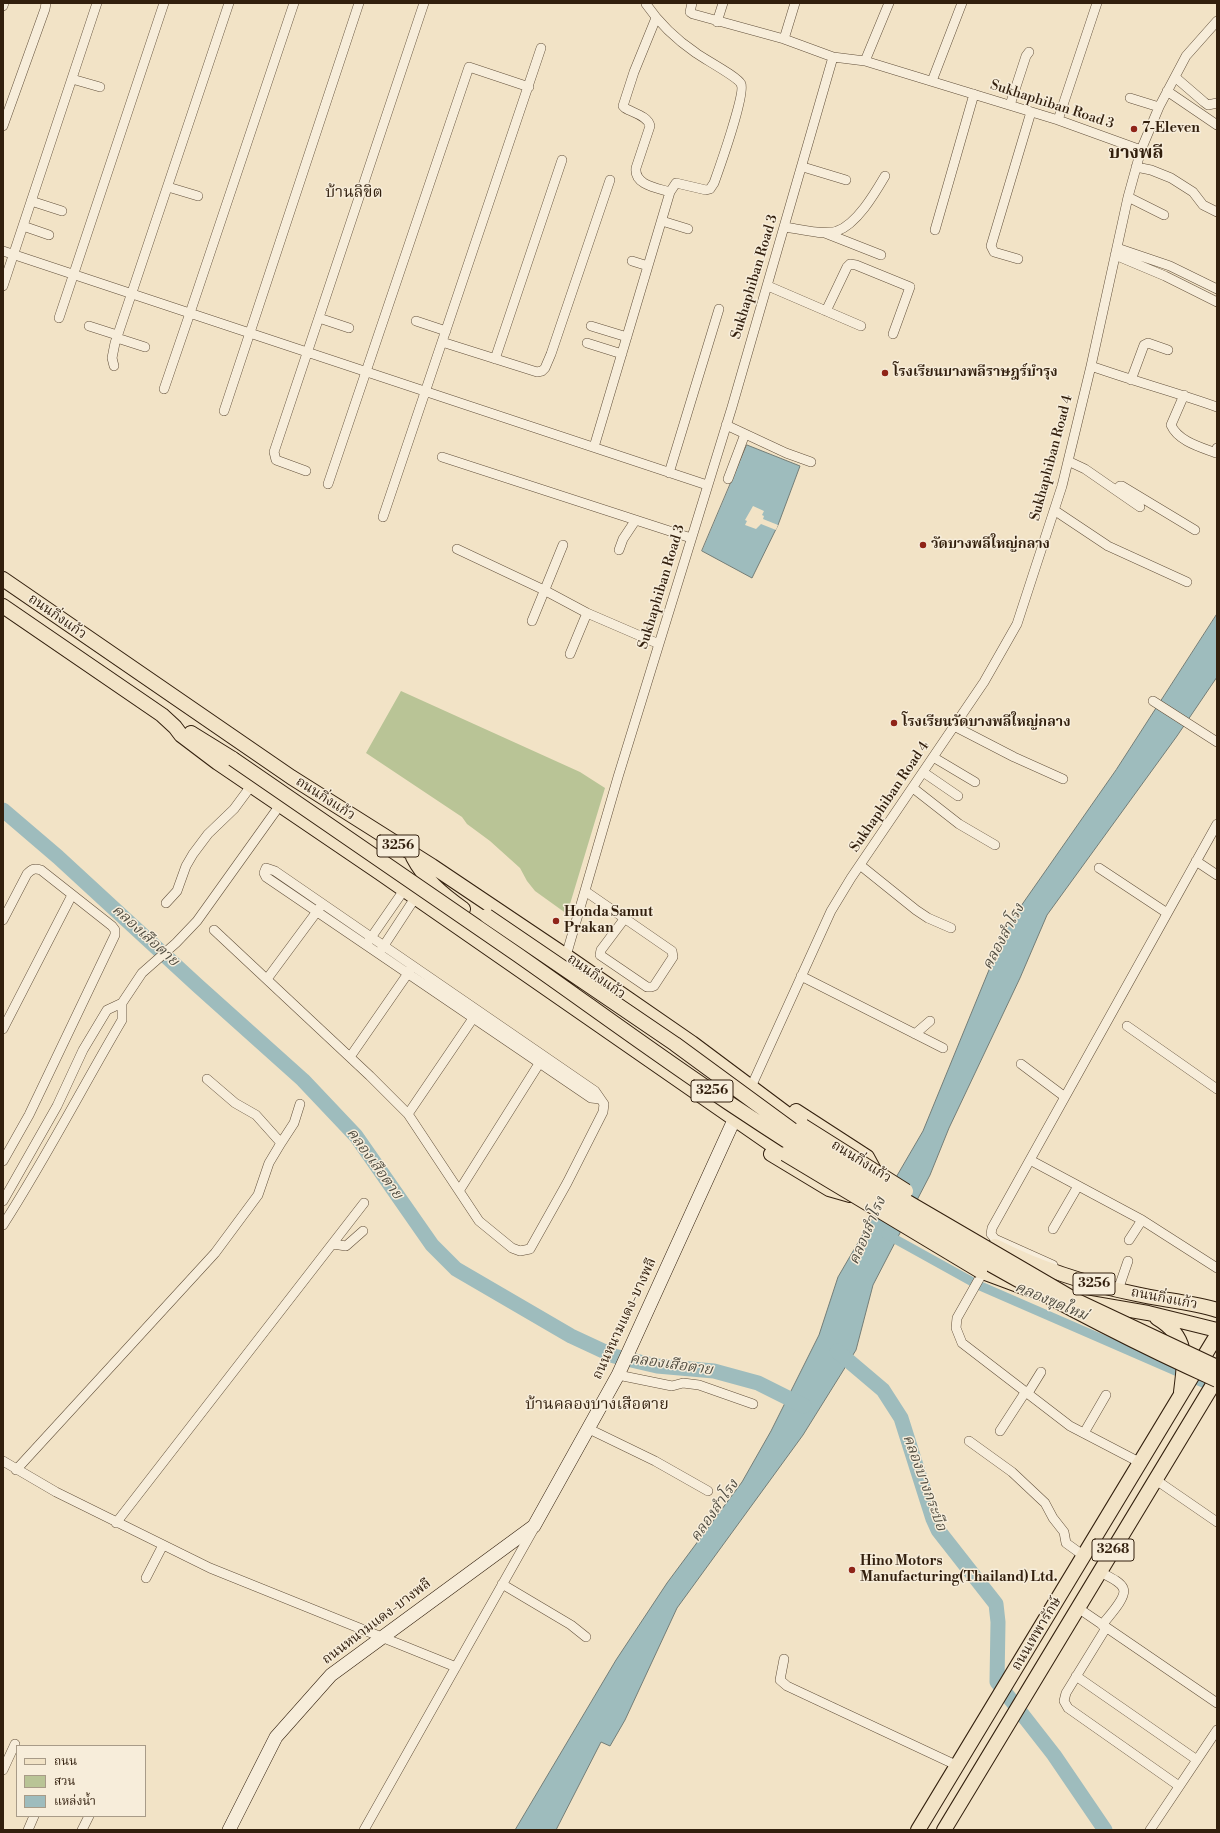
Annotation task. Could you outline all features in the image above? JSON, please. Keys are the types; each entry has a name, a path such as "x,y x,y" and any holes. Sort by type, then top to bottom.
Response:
{"main road":[{"name":"ถนนกิ่งแก้ว","path":"3,579 291,777 566,956 692,1044 803,1126 995,1246 1028,1262 1063,1275 1118,1290 1199,1304 1217,1310"},
{"name":"ถนนกิ่งแก้ว","path":"3,606 169,721 187,740 251,786 410,894 747,1129 980,1275 1057,1297 1148,1313 1216,1336"},
{"name":"3256","path":"169,721 233,759 728,1102 856,1184 1000,1271 1086,1318 1144,1347 1217,1379"},
{"name":"3256","path":"411,854 428,880 446,896 740,1102 758,1106 790,1117"},
{"name":"3256","path":"422,871 675,1044 814,1146 1077,1301 1217,1367"},
{"path":"747,1129 754,1140 764,1150 829,1189 845,1195 857,1193 873,1168 868,1158 858,1150 797,1112 763,1096"},
{"name":"ถนนหนามแดง-บางพลี","path":"229,1830 276,1737 331,1675 382,1636 534,1526 620,1371 734,1120"},
{"path":"1199,1304 1217,1298"},
{"path":"1148,1313 1167,1325 1180,1340 1185,1362 1181,1397"},
{"name":"ถนนเทพารักษ์","path":"918,1830 1181,1397 1216,1336"},
{"name":"ถนนเทพารักษ์","path":"944,1830 1217,1379"}],"street":[{"path":"3,126 46,3"},
{"path":"3,286 97,3"},
{"path":"59,318 164,3"},
{"path":"114,366 112,358 117,337 229,3"},
{"path":"164,389 294,3"},
{"path":"224,411 359,3"},
{"path":"306,471 276,460 274,452 424,3"},
{"path":"692,3 690,12 693,14 717,22 784,39 833,57"},
{"path":"717,22 723,3"},
{"path":"784,39 795,3"},
{"path":"865,61 888,3"},
{"path":"932,81 962,3"},
{"path":"1058,120 1097,3"},
{"path":"594,447 670,192 676,183 706,190 710,189 714,183 735,120 742,88 738,80 695,52 656,18 646,4"},
{"path":"656,18 634,72 624,106 649,122 650,126 636,168 637,178 641,182 670,192"},
{"path":"1140,150 1159,107 1186,56 1217,21"},
{"path":"383,517 541,48"},
{"path":"1010,105 1026,56 1029,52"},
{"name":"Sukhaphiban Road 3","path":"566,956 768,286 833,57 865,61 932,81 1058,120 1140,150"},
{"path":"328,484 469,67 529,87"},
{"path":"1175,77 1208,105 1217,103"},
{"path":"72,79 100,87"},
{"path":"1167,91 1217,125"},
{"path":"935,230 974,94"},
{"path":"1130,98 1159,107"},
{"path":"1018,259 994,252 991,246 1031,112"},
{"name":"Sukhaphiban Road 4","path":"750,1087 831,912 860,864 913,788 1000,656 1017,624 1054,510 1068,461 1140,150"},
{"path":"495,359 562,160"},
{"path":"803,167 846,180"},
{"path":"1136,167 1151,170 1171,178 1193,192 1203,205 1217,212"},
{"path":"785,227 822,232 837,232 857,216 870,201 885,176"},
{"path":"442,342 537,372 542,371 545,368 610,180"},
{"path":"168,187 198,196"},
{"path":"1128,197 1164,215"},
{"path":"31,201 62,211"},
{"path":"662,221 688,229"},
{"path":"23,226 49,235"},
{"path":"822,232 881,255"},
{"path":"3,251 707,485"},
{"path":"1116,251 1170,266 1217,290"},
{"path":"1116,251 1217,302"},
{"path":"632,261 648,266"},
{"path":"826,311 848,267 850,264 856,265 910,286 893,334"},
{"path":"768,286 861,326"},
{"path":"669,473 719,309"},
{"path":"319,318 349,328"},
{"path":"416,322 446,331"},
{"path":"89,326 145,347"},
{"path":"591,326 627,337"},
{"path":"587,343 622,354"},
{"path":"1130,380 1144,345 1148,343 1168,350"},
{"path":"1091,366 1130,380 1184,395 1217,407"},
{"path":"1184,395 1171,425 1174,432 1187,441 1216,453 1217,448"},
{"path":"726,425 786,453 811,462"},
{"path":"728,479 744,434"},
{"path":"442,457 691,538"},
{"path":"1068,461 1085,469 1140,507"},
{"path":"1116,490 1122,486 1195,530"},
{"path":"1054,510 1108,546 1187,582"},
{"path":"619,550 623,539 635,521"},
{"path":"532,621 563,545"},
{"path":"457,549 544,590 587,613 659,644"},
{"path":"570,654 587,613"},
{"path":"1153,701 1217,742"},
{"path":"954,726 1014,757 1063,779"},
{"path":"933,757 974,782"},
{"path":"923,772 958,796"},
{"path":"166,903 177,891 186,866 193,854 208,834 234,809 251,786"},
{"path":"913,788 959,824 994,845"},
{"path":"3,1201 58,1106 83,1050 107,1010 122,1003 142,973 176,943 197,921 280,805"},
{"path":"1063,1275 1050,1263 999,1241 991,1234 992,1228 1217,824"},
{"path":"1196,861 1217,875"},
{"path":"860,864 916,910 928,918 951,928"},
{"path":"214,930 350,1057 408,1114 479,1221 512,1248 520,1251 530,1249 567,1183 603,1112 604,1104 600,1099 591,1098 542,1060 320,908 266,877 264,873 266,868 275,871 320,908"},
{"path":"1099,868 1167,913"},
{"path":"3,920 27,874 32,869 41,870 112,926 115,930 115,935 29,1115 3,1161"},
{"path":"585,891 672,951 672,957 654,986 651,988 647,987 600,955 601,950 624,918"},
{"path":"369,941 383,923 410,894"},
{"path":"381,949 393,930 410,894"},
{"path":"3,1029 72,895"},
{"path":"267,979 320,908"},
{"path":"383,923 393,930"},
{"path":"350,1057 410,970"},
{"path":"801,976 943,1048"},
{"path":"4,1222 68,1118 93,1069 122,1020 122,1003"},
{"path":"408,1114 475,1015"},
{"path":"915,1034 930,1020"},
{"path":"1127,1026 1217,1089"},
{"path":"79,1060 93,1069"},
{"path":"459,1191 542,1060"},
{"path":"1021,1064 1065,1098"},
{"path":"207,1079 235,1103 256,1115 281,1143"},
{"path":"16,1470 215,1253 258,1195 268,1163 294,1123 300,1104"},
{"path":"1030,1160 1142,1220 1217,1268"},
{"path":"1053,1229 1078,1186"},
{"path":"116,1522 364,1203"},
{"path":"1129,1240 1142,1220"},
{"path":"333,1244 346,1246 363,1231"},
{"path":"1118,1290 1128,1261"},
{"path":"980,1275 973,1292 957,1318 956,1328 962,1343 1070,1426 1141,1463"},
{"path":"620,1371 672,1386 683,1383 699,1385 753,1404"},
{"path":"1000,1431 1041,1372"},
{"path":"1084,1433 1106,1395"},
{"path":"589,1429 656,1461 708,1491"},
{"path":"969,1440 1012,1472 1046,1503 1053,1518 1064,1532 1066,1543 1084,1556"},
{"path":"3,1462 116,1522 210,1568 456,1667"},
{"path":"1156,1480 1217,1522"},
{"name":"ถนนหนามแดง-บางพลี","path":"364,1830 534,1526"},
{"path":"146,1578 163,1545"},
{"path":"1100,1572 1119,1583 1123,1587 1124,1591 1121,1601 1104,1627 1066,1693 1064,1701 1068,1708 1179,1786"},
{"path":"502,1584 571,1625 586,1637"},
{"path":"1078,1608 1217,1703"},
{"path":"784,1659 780,1680 787,1686 958,1766"},
{"path":"1076,1676 1197,1760"},
{"path":"1150,1830 1217,1730"},
{"path":"3,1770 15,1744"},
{"path":"28,1830 34,1817"},
{"path":"82,1830 88,1817"}],"green space":[{"path":"401,691 580,772 605,788 567,914 535,891 527,881 520,868 490,841 467,824 462,817 366,753"}],"water":[{"path":"747,445 800,466 778,525 752,578 702,551"},
{"name":"คลองสำโรง","path":"1217,614 1217,677 1177,736 1047,915 1020,978 949,1128 930,1175 873,1285 856,1350 803,1435 677,1608 625,1720 610,1746 601,1742 556,1830 515,1830 616,1660 667,1583 742,1482 771,1431 819,1335 838,1277 923,1131 1007,926 1116,770"}],"pier":[{"path":"753,506 764,511 762,515 764,516 763,519 778,525 776,530 761,524 756,529 745,525 747,521 745,520"}],"waterway":[{"name":"คลองเสือตาย","path":"3,810 58,857 303,1080 356,1136 432,1245 456,1269 571,1336 614,1356 657,1366 714,1371 758,1383 804,1406"},
{"name":"คลองขุดใหม่","path":"886,1234 978,1285 1217,1389"},
{"name":"คลองบางกระบือ","path":"837,1351 883,1390 901,1418 933,1519 938,1530 996,1604 998,1622 997,1682 1054,1755 1105,1830"}],"place":[{"name":"7-Eleven","path":"1134,129"},
{"name":"โรงเรียนบางพลีราษฎร์บำรุง","path":"885,373"},
{"name":"วัดบางพลีใหญ่กลาง","path":"923,545"},
{"name":"โรงเรียนวัดบางพลีใหญ่กลาง","path":"894,723"},
{"name":"Honda Samut Prakan","path":"556,921"},
{"name":"Hino Motors Manufacturing(Thailand) Ltd.","path":"852,1570"}],"district":[{"name":"บางพลี","path":"1136,154"},
{"name":"บ้านลิขิต","path":"354,193"},
{"name":"บ้านคลองบางเสือตาย","path":"597,1405"}]}
